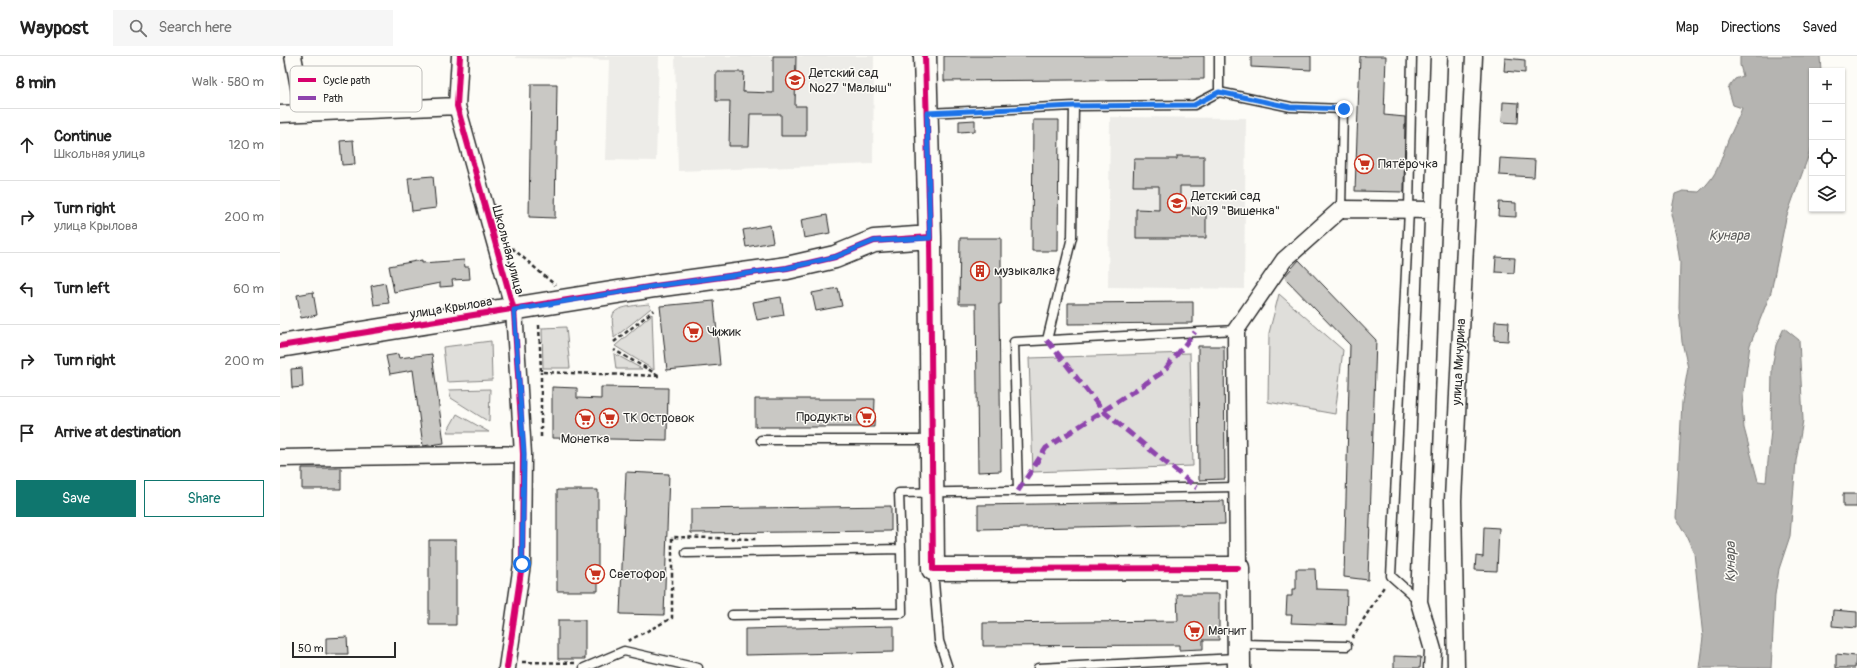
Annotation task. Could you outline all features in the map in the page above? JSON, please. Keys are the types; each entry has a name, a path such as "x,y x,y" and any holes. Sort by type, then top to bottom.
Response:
{"street":[{"path":"293,56 295,66"},
{"name":"Школьная улица","path":"460,56 458,106 514,310 524,454 522,564 508,664"},
{"path":"924,56 930,238 934,492 933,569 1238,568"},
{"path":"1432,668 1433,650 1419,602 1439,56"},
{"name":"улица Мичурина","path":"1456,668 1453,500 1474,56"},
{"path":"422,108 458,106"},
{"path":"280,114 326,112"},
{"path":"1239,657 1236,330 1284,260 1341,209 1434,210"},
{"name":"улица Крылова","path":"280,346 787,268 835,257 874,241 930,238"},
{"path":"280,458 524,454"}],"lane":[{"path":"1219,56 1219,92"},
{"path":"1412,56 1409,210 1391,576 1419,602"},
{"path":"927,113 1074,106 1194,105 1219,92 1290,107 1344,109 1341,209"},
{"path":"1047,340 1072,237 1074,106"},
{"path":"1018,491 1014,342 1236,330"},
{"path":"760,440 933,440"},
{"path":"732,615 902,613 899,493 1237,487"},
{"path":"686,553 901,549"},
{"path":"933,569 939,641 948,668"},
{"path":"1038,668 1239,657 1347,646"},
{"path":"582,665 624,651 698,668"}],"path":[{"path":"492,230 573,300"},
{"path":"614,342 654,310"},
{"path":"539,325 541,437"},
{"path":"541,372 660,376 614,350"},
{"path":"623,644 672,618 672,537 759,540"},
{"path":"1347,646 1391,576"},
{"path":"508,664 582,665"}],"shaded area":[{"path":"516,56 659,56 656,161 606,160 609,60 516,58"},
{"path":"675,56 874,56 873,164 678,171"},
{"name":"Детский сад №19 \"Вишенка\"","path":"1110,117 1246,118 1244,289 1108,287"},
{"path":"1279,294 1343,350 1335,414 1268,402 1269,333"},
{"path":"649,304 651,308 614,338 612,320 615,312 629,306"},
{"path":"652,314 654,370 615,346"},
{"path":"566,327 570,368 543,368 542,328"},
{"path":"491,341 492,380 447,382 443,347"},
{"path":"1190,353 1193,466 1033,472 1029,358"},
{"path":"615,354 642,369 616,369"},
{"path":"490,389 489,422 451,398 449,390"},
{"path":"457,414 489,432 447,432"}],"water":[{"name":"Кунара","path":"1740,56 1820,56 1821,68 1809,68 1809,154 1786,218 1771,292 1750,345 1742,405 1744,428 1758,481 1766,482 1771,430 1772,368 1776,345 1784,328 1799,340 1803,420 1796,461 1790,536 1779,569 1775,595 1771,668 1699,668 1703,637 1694,553 1676,518 1682,402 1688,368 1682,342 1679,308 1680,262 1671,214 1675,194 1683,191 1699,192 1718,168 1742,108 1733,105 1728,88 1735,79 1743,76 1740,65"}],"building":[{"path":"773,56 796,56 795,106 806,106 806,136 781,136 781,114 750,114 749,146 729,146 730,101 716,101 716,72 744,72 743,92 773,93"},
{"path":"944,56 1204,56 1204,79 944,81"},
{"path":"1251,56 1311,56 1311,70 1251,67"},
{"path":"1360,56 1386,56 1384,115 1405,117 1404,192 1355,191"},
{"path":"1505,58 1525,60 1525,73 1504,71"},
{"path":"531,84 557,84 555,218 529,217"},
{"path":"1503,102 1519,103 1518,123 1502,122"},
{"path":"975,120 975,131 959,132 959,121"},
{"path":"1033,120 1059,120 1058,251 1032,251"},
{"path":"353,140 355,164 342,165 340,141"},
{"path":"1177,156 1204,156 1204,186 1180,186 1180,208 1206,208 1206,238 1136,238 1136,209 1159,210 1159,186 1133,186 1134,159 1177,159"},
{"path":"1500,158 1535,160 1534,177 1499,175"},
{"path":"433,176 436,208 412,211 408,178"},
{"path":"1499,202 1516,203 1516,217 1498,216"},
{"path":"827,215 830,233 804,238 801,220"},
{"path":"770,225 773,242 746,247 743,230"},
{"path":"960,238 1001,238 1001,304 999,304 1001,471 978,472 976,304 959,304"},
{"path":"1496,257 1515,258 1514,273 1495,272"},
{"path":"422,260 422,263 464,260 465,267 469,267 470,279 452,280 453,286 440,287 440,283 394,292 389,266"},
{"path":"1299,260 1376,340 1368,580 1344,577 1350,345 1284,277"},
{"path":"385,283 389,303 374,305 371,286"},
{"path":"838,288 842,306 816,311 812,293"},
{"path":"313,292 317,315 301,318 297,295"},
{"path":"781,297 784,315 757,320 753,302"},
{"path":"714,301 720,365 667,370 660,306"},
{"path":"1193,302 1193,323 1068,324 1068,303"},
{"path":"1495,321 1509,322 1508,341 1494,340"},
{"path":"1198,346 1224,346 1225,479 1199,480"},
{"path":"398,354 399,358 432,354 444,443 423,446 413,370 390,374 386,356"},
{"path":"302,368 303,387 292,388 291,369"},
{"name":"ТК Островок","path":"552,387 577,388 577,398 601,399 601,387 668,388 667,440 552,438"},
{"path":"755,399 875,399 874,427 755,427"},
{"path":"302,468 341,468 341,489 302,489"},
{"path":"626,472 669,474 664,615 620,614"},
{"path":"557,490 598,490 598,591 557,591"},
{"path":"1843,494 1857,494 1857,507 1843,507"},
{"path":"1224,501 1225,524 978,529 978,505"},
{"path":"891,506 891,531 691,533 691,509"},
{"path":"1484,527 1499,528 1497,571 1475,570 1476,556 1483,557"},
{"path":"429,540 456,540 456,625 429,625"},
{"path":"1296,569 1315,569 1316,589 1347,590 1346,625 1291,623 1292,615 1286,615 1287,596 1292,596 1292,589 1296,589"},
{"path":"1177,594 1219,594 1219,640 1203,640 1203,649 1179,650 1179,645 983,646 983,623 1178,621"},
{"path":"1833,610 1857,612 1857,628 1832,626"},
{"path":"558,620 585,620 585,659 558,659"},
{"path":"894,626 894,652 745,655 745,629"},
{"path":"347,637 348,654 326,654 326,638"},
{"path":"1836,654 1856,656 1855,668 1836,668"},
{"path":"1394,656 1421,657 1420,668 1394,668"}],"marked path":[{"path":"1018,491 1046,448 1163,372 1195,332"},
{"path":"1047,340 1103,411 1197,488"}],"cycle path":[{"path":"460,56 457,106 514,310 523,454 522,564 507,668"},
{"path":"925,56 930,237 933,569 1238,568"},
{"path":"280,346 655,286 787,268 835,257 874,241 930,237"}],"place":[{"name":"Детский сад №27 \"Малыш\"","path":"795,80"},
{"name":"Пятёрочка","path":"1364,164"},
{"name":"Детский сад №19 \"Вишенка\"","path":"1177,203"},
{"name":"музыкалка","path":"980,271"},
{"name":"Чижик","path":"693,332"},
{"name":"Продукты","path":"866,417"},
{"name":"ТК Островок","path":"609,418"},
{"name":"Монетка","path":"585,419"},
{"name":"Светофор","path":"595,574"},
{"name":"Магнит","path":"1194,631"}],"route":[{"path":"522,564 524,454 514,310 655,286 787,268 835,257 874,241 930,238 927,113 1074,106 1194,105 1219,92 1290,107 1344,109"}]}
